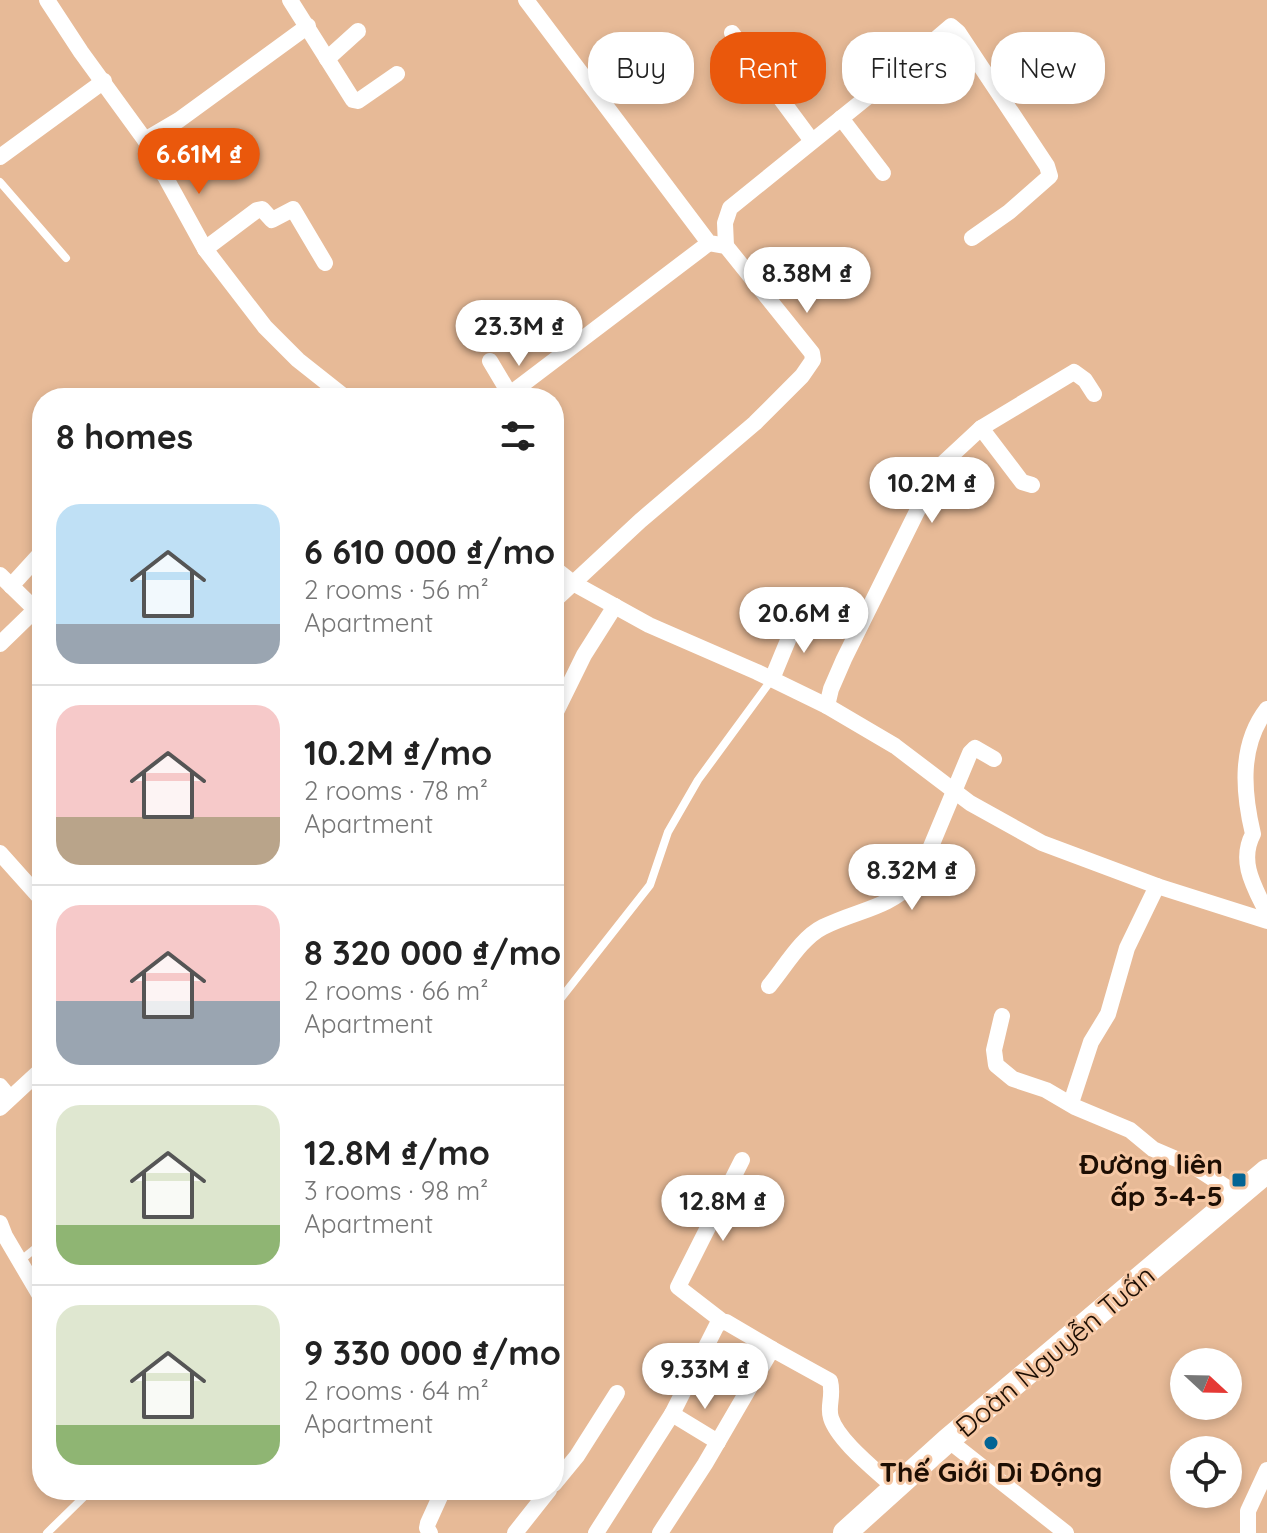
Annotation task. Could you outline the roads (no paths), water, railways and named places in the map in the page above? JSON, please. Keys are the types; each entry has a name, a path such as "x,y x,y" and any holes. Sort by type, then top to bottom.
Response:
{"main road":[{"name":"Đoàn Nguyễn Tuấn","path":"845,1533 948,1440 1267,1171"}],"street":[{"path":"47,0 145,140 205,249 265,327 328,388"},
{"path":"290,0 353,100 358,101 397,74"},
{"path":"526,0 718,244 812,353 811,364 755,423 640,521 564,592"},
{"path":"145,140 179,120 308,26"},
{"path":"522,388 718,244 730,208 948,27 953,27 1014,113 1050,176 1009,212 972,238"},
{"path":"327,59 358,31"},
{"path":"0,157 104,81"},
{"path":"785,104 812,141"},
{"path":"841,118 883,173"},
{"path":"205,249 257,210 262,209 272,220 293,209 325,263"},
{"path":"490,361 506,388"},
{"path":"827,706 844,659 939,467 981,428 1074,372 1085,380 1094,394"},
{"path":"981,428 1022,482 1032,485"},
{"path":"32,560 6,580 32,606"},
{"path":"564,576 649,625 827,706 895,746 1000,822 1042,843 1157,886 1267,921"},
{"path":"564,696 584,655 615,606"},
{"path":"772,679 798,616"},
{"path":"0,644 32,619"},
{"path":"1267,709 1251,733 1245,796 1253,834 1247,844 1247,868 1267,913"},
{"path":"769,986 808,938 822,927 878,908 902,894 917,880 975,748 994,759"},
{"path":"0,853 32,889"},
{"path":"1071,1103 1091,1042 1108,1014 1127,948 1157,886"},
{"path":"1002,1016 994,1050 996,1065 1013,1079 1046,1090 1130,1130 1153,1149 1195,1167 1238,1195"},
{"path":"3,1097 32,1076"},
{"path":"742,1160 678,1287 722,1321 830,1381 833,1393 829,1411 832,1421 840,1434 895,1488"},
{"path":"0,1223 32,1280"},
{"path":"596,1533 672,1414 718,1323 722,1321"},
{"path":"660,1533 772,1349"},
{"path":"564,1472 617,1393"},
{"path":"672,1414 718,1442"},
{"path":"948,1440 1066,1533"},
{"path":"1248,1533 1248,1511 1267,1470"},
{"path":"430,1533 428,1523 438,1500"},
{"path":"515,1533 541,1500"}],"lane":[{"path":"0,182 66,258"},
{"path":"564,994 650,885 668,832 698,780 772,679"},
{"path":"21,1260 32,1251"},
{"path":"47,1533 81,1500"}],"place":[{"name":"Đường liên ấp 3-4-5","path":"1239,1180"},
{"name":"Thế Giới Di Động","path":"991,1443"}]}
